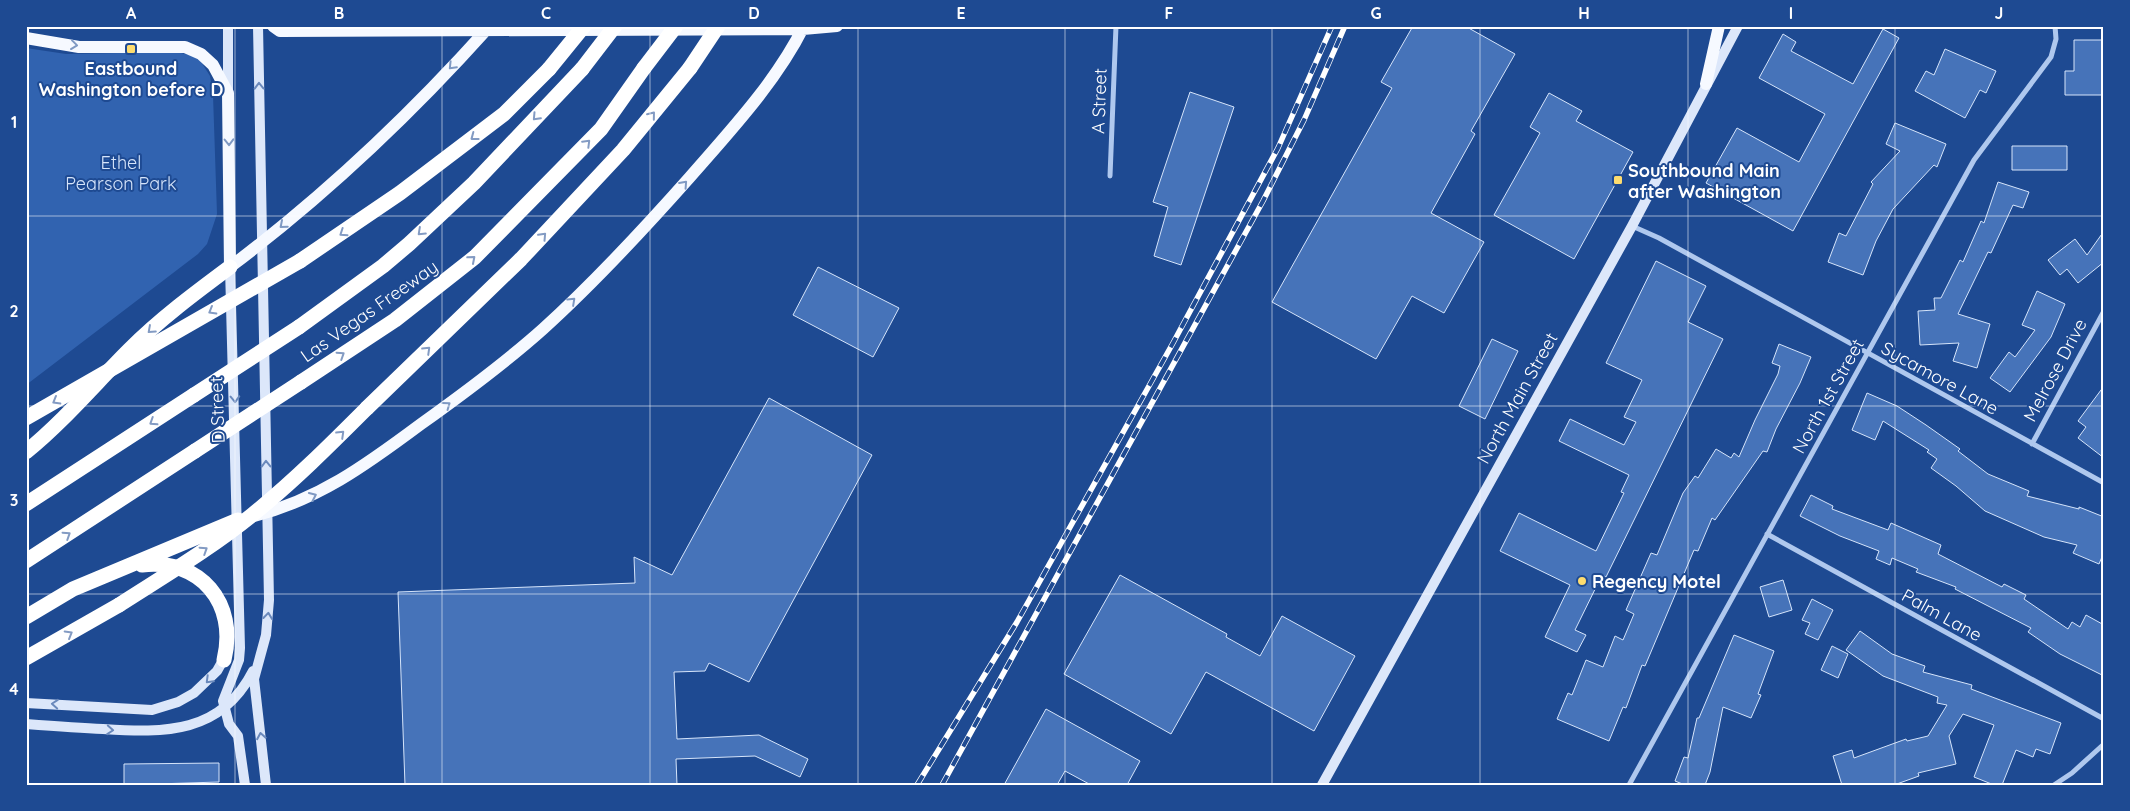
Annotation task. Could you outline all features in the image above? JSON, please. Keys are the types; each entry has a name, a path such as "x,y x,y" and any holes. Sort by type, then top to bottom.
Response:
{"highway":[{"path":"26,418 300,261 380,207 504,114 548,69 584,26"},
{"name":"Las Vegas Freeway","path":"26,504 299,327 383,266 474,183 582,69 615,26"},
{"name":"Las Vegas Freeway","path":"26,561 395,320 475,257 601,129 676,26"},
{"path":"26,658 119,605 218,541 251,516 304,470 522,259 623,150 690,68 718,26"},
{"path":"26,452 51,432 130,349 169,313 230,267"},
{"path":"26,617 73,590 238,520"},
{"path":"116,571 144,565 165,564 182,568 197,576 211,590 226,619 228,632 224,660"}],"main road":[{"name":"D Street","path":"224,708 223,701 240,655 230,267 228,26"},
{"path":"258,26 269,616 257,664 254,685 263,746 266,785"},
{"path":"273,26 280,31 487,28 804,28 837,26"},
{"path":"1706,84 1719,26"},
{"name":"North Main Street","path":"1322,785 1632,226 1738,26"},
{"path":"230,267 263,242 385,136 487,28"},
{"path":"238,520 288,507 324,490 389,448 474,386 542,330 632,242 727,136 780,67 804,28"},
{"path":"26,38 79,47 185,47 201,54 213,65 228,94"},
{"path":"26,703 152,710 178,702 194,693 217,671 224,660 236,629 240,604"},
{"path":"26,724 161,731 192,726 207,720 224,708 246,684 257,664"},
{"path":"224,708 229,724 238,736 245,785"}],"street":[{"name":"A Street","path":"1110,176 1116,26"},
{"name":"North 1st Street","path":"1629,785 1974,160 2051,57 2056,39 2055,26"},
{"name":"Sycamore Lane","path":"1632,226 1658,238 2104,483"},
{"name":"Melrose Drive","path":"2032,444 2104,311"},
{"name":"Palm Lane","path":"1768,534 2104,719"},
{"path":"2054,785 2072,773 2104,744"}],"green space":[{"name":"Ethel Pearson Park","path":"26,48 66,54 177,52 198,57 210,76 213,95 217,214 207,244 198,254 26,385"}],"building":[{"path":"1413,26 1465,26 1515,54 1471,131 1475,134 1431,213 1484,242 1444,313 1412,296 1376,359 1272,302 1392,88 1381,82"},
{"path":"1883,29 1899,38 1793,231 1706,183 1737,128 1799,162 1825,114 1759,78 1783,34 1796,42 1791,51 1853,84"},
{"path":"2074,40 2104,40 2104,95 2065,95 2065,71 2074,71"},
{"path":"1945,49 1996,71 1986,93 1980,90 1965,118 1915,91 1926,71 1934,75"},
{"path":"1190,92 1234,107 1181,265 1154,256 1168,207 1153,202"},
{"path":"1549,93 1582,111 1576,121 1633,152 1574,259 1494,215 1540,133 1530,127"},
{"path":"1895,123 1946,144 1937,167 1934,165 1893,209 1876,241 1863,275 1828,262 1839,233 1846,236 1873,184 1871,182 1900,151 1886,144"},
{"path":"2012,146 2067,146 2067,170 2012,170"},
{"path":"1998,182 2029,192 2023,208 2013,205 1991,253 1988,252 1958,314 1990,324 1977,368 1953,361 1959,343 1920,345 1918,311 1935,310 1934,298 1941,298 1960,260 1963,262 1981,221 1984,223"},
{"path":"2104,231 2104,262 2078,283 2067,269 2060,275 2048,260 2075,239 2087,255"},
{"path":"1656,261 1706,286 1688,322 1723,339 1606,577 1602,575 1575,630 1586,635 1577,652 1545,637 1570,585 1500,551 1519,513 1596,551 1624,493 1621,492 1629,475 1559,441 1570,419 1624,445 1636,422 1624,417 1642,380 1606,363"},
{"path":"818,267 899,308 873,357 793,315"},
{"path":"2037,291 2065,304 2051,337 2010,392 1990,378 2009,352 2015,357 2035,330 2022,325"},
{"path":"1492,339 1518,351 1485,419 1459,406"},
{"path":"1779,344 1811,357 1800,383 1776,429 1767,452 1763,451 1715,520 1712,518 1698,551 1694,550 1645,666 1642,665 1626,708 1623,707 1609,741 1557,719 1568,693 1572,695 1586,660 1603,667 1615,636 1623,640 1634,614 1626,610 1651,553 1657,555 1683,493 1695,476 1698,478 1716,449 1731,458 1734,453 1739,457 1778,374 1780,366 1772,363"},
{"path":"2104,386 2104,458 2078,438 2086,427 2078,421"},
{"path":"1867,393 1897,406 1960,449 1958,451 1988,474 2029,491 2027,496 2079,509 2079,507 2104,517 2104,552 2099,564 2073,553 2077,545 2044,537 1985,511 1931,468 1937,459 1927,452 1929,450 1883,421 1875,440 1852,430"},
{"path":"769,398 872,455 749,682 709,663 705,671 674,672 677,739 759,735 808,759 800,777 755,756 676,759 677,785 405,785 398,592 635,583 634,557 672,575"},
{"path":"1811,495 1833,506 1832,509 1888,530 1891,523 1941,545 1938,554 2002,587 2004,584 2026,595 2024,599 2068,629 2072,622 2080,627 2086,615 2104,625 2104,676 2060,654 2028,632 2031,628 1955,589 1956,587 1916,572 1918,569 1892,558 1890,565 1876,559 1879,551 1840,536 1800,516"},
{"path":"1120,575 1227,634 1226,637 1260,656 1282,616 1355,656 1314,731 1206,672 1171,734 1064,674"},
{"path":"1783,580 1792,610 1769,617 1760,587"},
{"path":"1812,599 1833,610 1818,640 1805,634 1810,623 1802,620"},
{"path":"1860,631 1892,654 1925,666 1923,672 1972,685 1971,689 2061,723 2050,754 2036,749 2033,757 2016,750 2002,785 1994,785 1974,777 1994,725 1963,714 1949,736 1956,764 1918,773 1919,776 1894,785 1842,785 1833,756 1852,750 1854,758 1906,739 1907,741 1928,736 1947,705 1937,703 1938,697 1883,676 1846,650"},
{"path":"1734,635 1774,651 1758,694 1761,695 1751,718 1723,707 1710,772 1705,785 1685,785 1675,781 1684,757 1688,758 1697,718 1699,718"},
{"path":"1832,646 1848,654 1838,678 1821,670"},
{"path":"1046,709 1140,761 1127,785 1091,785 1065,771 1057,785 1004,785"},
{"path":"219,763 219,782 124,785 124,764"}],"railway":[{"path":"917,785 1017,622 1173,343 1278,148 1332,26"},
{"path":"942,785 1263,201 1304,120 1345,26"}],"place":[{"name":"Eastbound Washington before D","path":"131,49"},
{"name":"Southbound Main after Washington","path":"1618,180"},
{"name":"Regency Motel","path":"1582,581"}]}
